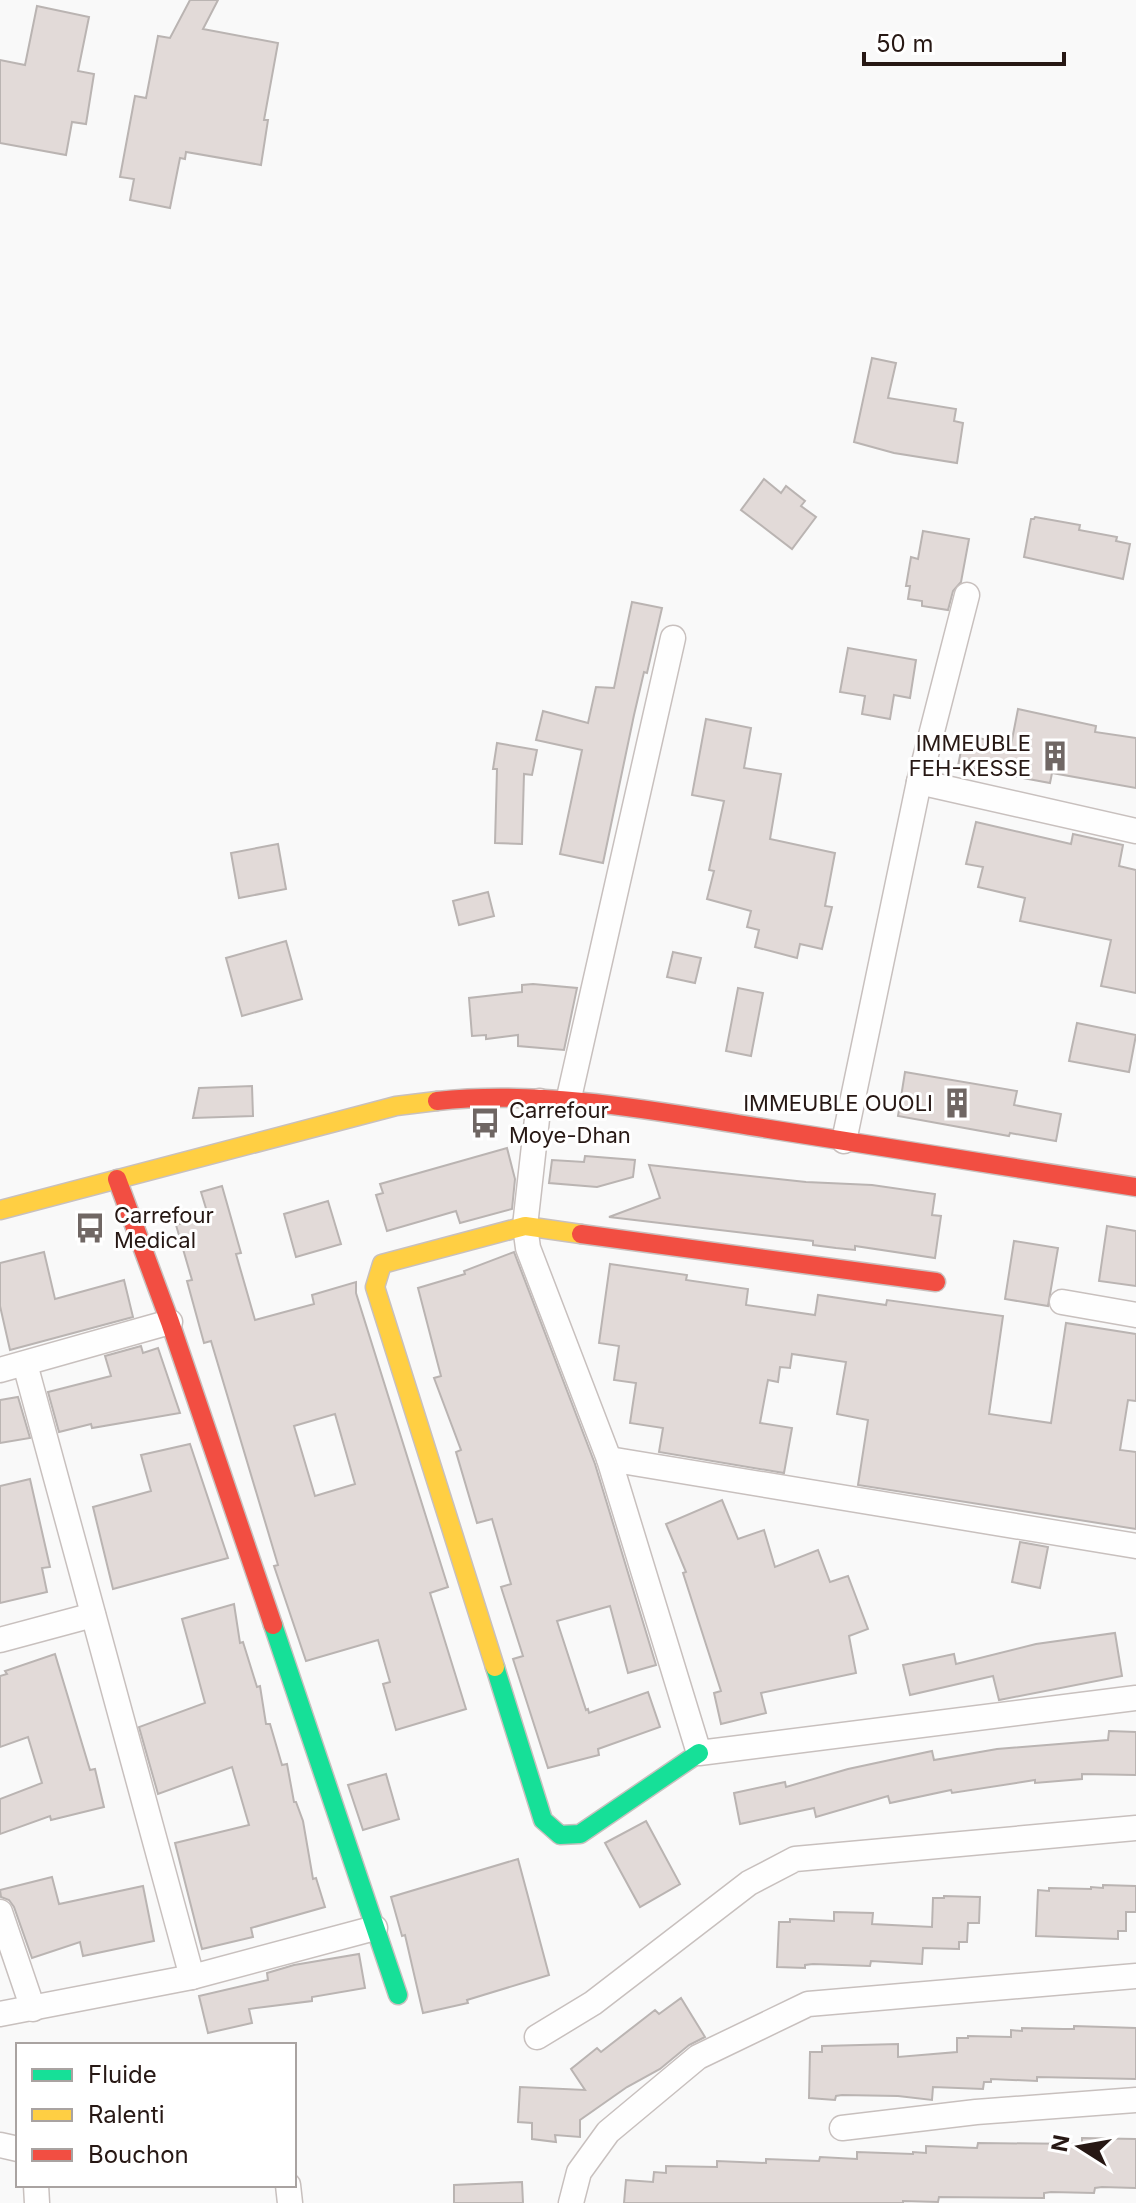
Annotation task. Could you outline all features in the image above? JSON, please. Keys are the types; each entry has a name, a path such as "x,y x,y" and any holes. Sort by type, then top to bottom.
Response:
{"street":[{"path":"844,1141 919,782 967,595"},
{"path":"568,1102 673,638"},
{"path":"919,782 1136,831"},
{"path":"0,1210 396,1106 476,1097 568,1102 669,1113 1136,1187"},
{"path":"539,1101 525,1226 528,1248 609,1459 699,1753"},
{"path":"117,1179 170,1322 398,1995"},
{"path":"936,1282 525,1226 382,1264 375,1287 543,1820 560,1835 580,1834 699,1753 1136,1698"},
{"path":"1062,1302 1136,1315"},
{"path":"0,1370 170,1322"},
{"path":"25,1364 192,1977"},
{"path":"609,1459 1136,1546"},
{"path":"0,1640 93,1615"},
{"path":"537,2037 593,2003 749,1883 795,1859 1136,1828"},
{"path":"0,1912 33,2009"},
{"path":"0,2014 192,1977 375,1928"},
{"path":"571,2203 579,2172 608,2132 698,2057 808,2004 1136,1976"},
{"path":"842,2128 976,2112 1136,2100"}],"building":[{"path":"190,0 218,0 203,29 278,43 264,120 268,120 261,165 186,152 185,159 180,158 170,208 130,200 134,179 120,177 135,96 146,98 158,36 170,38"},
{"path":"37,6 89,17 78,71 94,74 86,124 72,122 66,155 0,143 0,60 25,65"},
{"path":"872,358 896,363 888,398 956,409 954,421 963,423 957,463 894,453 854,442"},
{"path":"764,479 781,493 786,486 805,501 801,506 816,517 792,549 741,510"},
{"path":"1035,517 1080,525 1079,530 1117,537 1116,541 1130,544 1123,579 1024,557 1031,519"},
{"path":"923,531 969,539 961,582 953,591 948,610 922,606 922,601 908,599 910,586 906,586 911,557 918,559"},
{"path":"632,602 662,608 634,715 603,863 560,854 582,750 536,740 543,711 588,723 596,687 614,688"},
{"path":"848,648 916,660 910,698 894,695 890,719 862,714 865,696 840,692"},
{"path":"1018,709 1096,726 1095,732 1136,738 1136,788 1052,773 1050,783 958,766 964,735 1011,745"},
{"path":"706,719 751,728 744,768 781,774 770,839 835,853 825,906 832,907 822,949 800,944 797,958 755,947 759,930 747,927 751,911 707,899 714,871 709,870 724,801 692,795"},
{"path":"497,743 537,750 532,775 524,774 522,844 495,843 497,769 493,769"},
{"path":"976,822 1071,844 1073,834 1123,845 1119,866 1136,870 1136,993 1101,986 1111,940 1020,921 1025,898 978,887 983,867 966,864"},
{"path":"278,844 286,889 239,898 231,853"},
{"path":"488,892 494,916 459,925 453,901"},
{"path":"286,941 302,999 242,1016 226,958"},
{"path":"673,952 701,958 695,983 667,977"},
{"path":"522,985 577,988 564,1050 518,1046 518,1035 486,1039 486,1035 472,1036 469,998 522,992"},
{"path":"738,988 763,993 751,1056 726,1051"},
{"path":"1077,1023 1136,1035 1129,1072 1069,1061"},
{"name":"IMMEUBLE OUOLI","path":"905,1072 1017,1091 1014,1105 1061,1114 1056,1141 1010,1133 1009,1136 898,1116"},
{"path":"252,1086 253,1116 193,1118 199,1088"},
{"path":"507,1148 515,1179 512,1209 460,1223 456,1211 387,1231 376,1195 383,1193 380,1184"},
{"path":"585,1156 635,1160 633,1177 597,1187 549,1183 552,1160 584,1162"},
{"path":"649,1165 806,1182 872,1185 935,1194 932,1215 941,1216 935,1258 855,1246 855,1250 836,1248 813,1245 813,1241 609,1217 660,1198"},
{"path":"222,1186 241,1253 236,1254 255,1320 314,1304 312,1295 356,1282 356,1293 448,1587 430,1593 466,1709 396,1730 383,1684 390,1682 378,1640 306,1661 274,1566 278,1565 211,1341 204,1343 187,1281 192,1280 176,1225 208,1215 201,1192","holes":["335,1414 355,1484 315,1496 294,1426"]},
{"path":"328,1201 341,1244 296,1257 284,1214"},
{"path":"1107,1226 1136,1231 1136,1286 1099,1281"},
{"path":"1014,1241 1058,1248 1048,1306 1005,1299"},
{"path":"44,1252 55,1299 124,1280 133,1317 10,1350 0,1306 0,1263"},
{"path":"514,1252 595,1464 656,1665 628,1673 610,1606 557,1621 586,1710 589,1713 648,1692 660,1727 598,1749 599,1755 548,1768 513,1659 523,1656 501,1587 511,1584 492,1519 477,1523 456,1452 461,1450 434,1378 441,1376 418,1288 465,1274 464,1271"},
{"path":"610,1264 687,1275 686,1280 748,1289 746,1305 815,1315 818,1295 886,1305 887,1300 1003,1316 989,1414 1051,1423 1066,1323 1136,1334 1136,1401 1128,1400 1120,1450 1136,1452 1136,1529 858,1485 868,1420 837,1414 846,1362 792,1354 790,1368 780,1367 778,1382 768,1380 760,1423 792,1428 784,1473 659,1452 663,1428 630,1423 636,1383 614,1380 619,1346 599,1343"},
{"path":"141,1346 143,1353 158,1348 180,1413 92,1428 91,1424 59,1432 48,1392 111,1376 105,1356"},
{"path":"18,1397 30,1438 0,1443 0,1400"},
{"path":"190,1444 228,1558 113,1589 93,1507 151,1491 141,1455"},
{"path":"30,1479 50,1567 42,1568 47,1592 0,1603 0,1486"},
{"path":"722,1500 738,1539 764,1530 775,1567 818,1550 830,1582 848,1576 868,1629 849,1636 856,1673 761,1693 766,1713 721,1724 714,1693 721,1691 683,1573 686,1572 666,1524"},
{"path":"1020,1542 1048,1547 1040,1588 1012,1582"},
{"path":"234,1604 240,1643 243,1642 257,1687 260,1686 266,1724 270,1724 282,1765 287,1764 294,1802 303,1821 313,1879 316,1878 325,1907 251,1928 253,1937 202,1949 175,1843 249,1825 232,1767 158,1794 139,1727 205,1703 182,1619"},
{"path":"1115,1633 1122,1676 999,1700 993,1676 910,1695 903,1665 954,1654 956,1664 1036,1644"},
{"path":"55,1654 90,1770 95,1769 104,1807 51,1820 50,1816 0,1834 0,1799 42,1783 28,1737 0,1747 0,1676 7,1674 5,1671"},
{"path":"1109,1731 1136,1732 1136,1775 1082,1774 1082,1779 1035,1783 1035,1780 952,1793 951,1790 890,1803 888,1796 816,1817 814,1808 740,1824 734,1793 785,1782 786,1787 848,1769 932,1751 934,1760 997,1749 1108,1740"},
{"path":"386,1774 399,1819 363,1830 348,1785"},
{"path":"646,1821 680,1884 640,1907 605,1843"},
{"path":"518,1859 549,1975 467,2000 468,2003 423,2013 405,1935 402,1936 391,1897"},
{"path":"52,1877 59,1904 143,1886 154,1941 83,1956 80,1942 32,1958 14,1907 9,1900 1,1897 0,1890"},
{"path":"1103,1885 1136,1886 1136,1912 1126,1912 1126,1931 1118,1931 1118,1939 1036,1936 1038,1890 1091,1889 1103,1888"},
{"path":"980,1897 979,1923 968,1923 967,1942 959,1942 959,1949 923,1948 922,1964 871,1961 870,1966 813,1964 805,1965 805,1968 777,1967 779,1922 790,1922 790,1919 834,1921 834,1912 873,1913 872,1924 932,1927 933,1898"},
{"path":"359,1954 365,1988 312,1997 312,2001 249,2009 252,2023 208,2033 199,1996 268,1980 267,1973 294,1965"},
{"path":"681,1998 705,2037 580,2120 580,2137 555,2135 556,2142 532,2139 532,2123 518,2122 520,2087 585,2090 571,2069 597,2048 601,2052 655,2010 659,2014"},
{"path":"1074,2026 1136,2028 1136,2079 991,2079 991,2082 984,2082 983,2089 933,2087 932,2100 842,2095 836,2096 835,2100 809,2098 810,2052 822,2052 822,2046 898,2044 898,2057 957,2052 957,2038 968,2036 1011,2037 1011,2030 1022,2031 1022,2028 1074,2029"},
{"path":"1082,2138 1136,2139 1136,2188 1102,2187 1095,2188 1094,2193 1051,2192 1044,2193 1044,2198 939,2197 938,2202 624,2203 626,2180 653,2182 654,2172 666,2173 666,2166 717,2167 717,2161 819,2161 820,2157 857,2159 857,2152 913,2154 926,2153 926,2146 977,2148 978,2143 1082,2144"},
{"path":"522,2182 523,2203 454,2203 454,2185"}],"traffic: fast":[{"path":"273,1625 398,1995"},
{"path":"495,1667 543,1820 560,1835 580,1834 699,1753"}],"traffic: slow":[{"path":"0,1210 396,1106 437,1101"},
{"path":"495,1667 375,1287 382,1264 525,1226 581,1234"}],"traffic: jam":[{"path":"437,1101 520,1098 603,1104 1136,1187"},
{"path":"117,1179 170,1322 273,1625"},
{"path":"581,1234 936,1282"}],"place":[{"name":"IMMEUBLE FEH-KESSE","path":"1055,756"},
{"name":"IMMEUBLE OUOLI","path":"957,1103"},
{"name":"Carrefour Moye-Dhan","path":"485,1123"},
{"name":"Carrefour Medical","path":"90,1228"}]}
